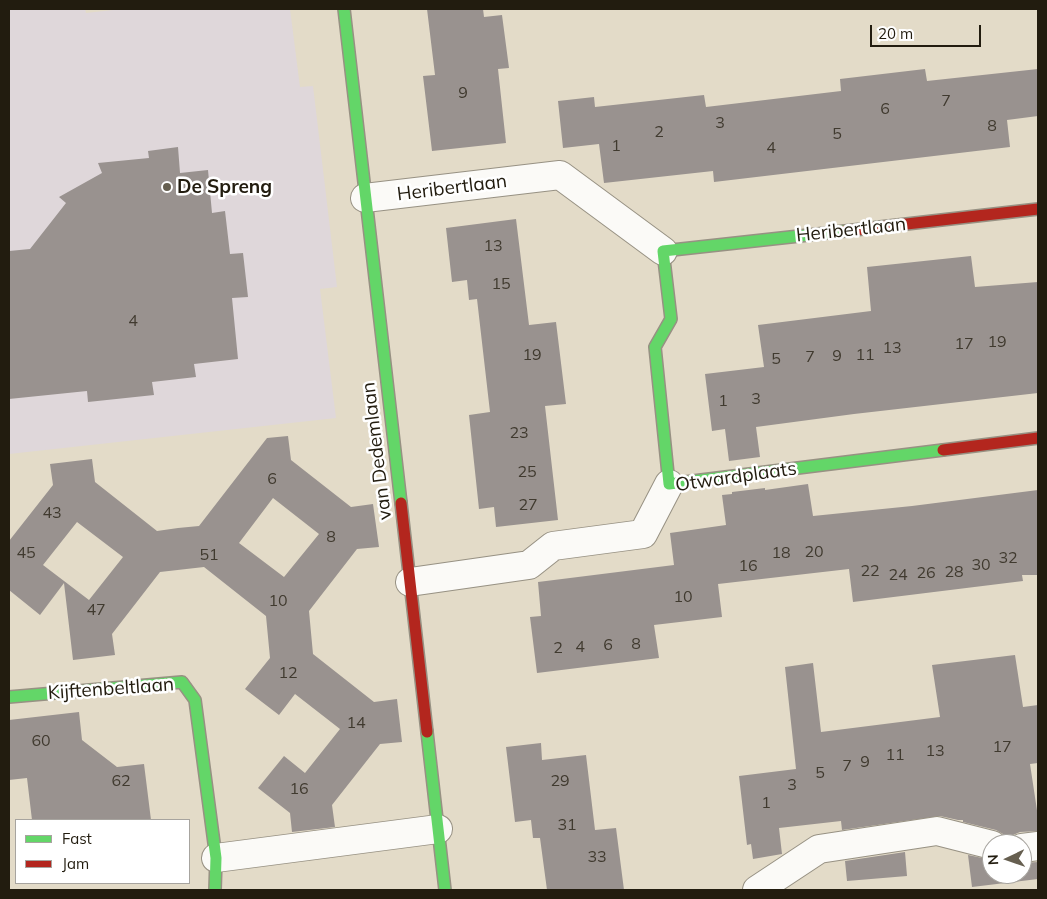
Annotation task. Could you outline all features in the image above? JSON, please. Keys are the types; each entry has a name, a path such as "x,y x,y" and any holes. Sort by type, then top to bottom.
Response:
{"street":[{"name":"van Dedemlaan","path":"344,9 445,890"},
{"name":"Heribertlaan","path":"365,198 560,175 663,251 1038,209"},
{"path":"663,251 670,319 655,347 669,484"},
{"name":"Otwardplaats","path":"410,582 529,565 553,546 643,534 669,484 1038,438"},
{"name":"Kijftenbeltlaan","path":"9,696 182,682 195,700 216,858 215,890"},
{"path":"216,858 438,829"},
{"path":"758,890 819,849 938,831 982,843"}],"shaded area":[{"name":"De Spreng","path":"9,9 85,9 86,13 122,9 290,9 300,87 313,86 337,287 320,289 336,418 9,454"}],"building":[{"path":"427,9 483,9 484,17 502,15 509,68 498,69 506,143 432,151 423,76 435,75"},
{"path":"925,69 927,81 1038,69 1038,116 1007,120 1010,147 714,182 713,171 604,183 599,144 563,148 558,101 594,97 595,107 704,95 706,107 841,91 840,79"},
{"path":"178,147 180,173 208,170 212,213 225,211 230,254 243,253 248,297 232,298 238,359 194,364 196,377 152,382 154,395 88,402 87,391 9,399 9,251 30,249 66,203 59,197 102,173 98,163 149,158 148,151"},
{"path":"516,219 529,325 556,322 566,404 545,406 558,520 496,527 494,507 479,509 469,415 490,412 477,299 469,300 467,280 452,282 446,228"},
{"path":"971,256 975,287 1038,282 1038,393 756,427 760,457 729,461 725,429 712,431 705,374 764,367 758,325 871,311 867,267"},
{"path":"288,436 291,460 351,507 373,504 379,547 357,549 309,611 313,654 374,702 397,699 402,742 380,744 332,805 335,827 292,832 290,813 258,788 284,756 305,773 340,729 295,694 279,715 245,689 270,658 266,616 204,567 160,572 112,634 115,655 73,660 64,583 40,615 9,590 9,541 53,485 50,464 92,459 95,482 157,531 199,526 267,438","holes":["273,498 319,534 284,577 239,543","77,522 123,557 89,600 43,565"]},
{"path":"808,484 813,516 1038,490 1038,575 1022,575 1023,581 853,602 849,569 718,584 722,617 654,625 659,658 537,673 530,617 541,616 538,582 674,565 670,533 726,525 722,495 732,494 732,492"},
{"path":"1015,655 1023,707 1038,705 1038,763 1030,764 1038,817 1038,831 1003,834 996,830 963,822 963,820 940,816 842,830 841,821 779,828 782,854 753,859 751,844 747,845 739,776 796,769 785,667 813,663 821,732 940,717 932,665"},
{"path":"79,712 82,740 117,767 144,764 151,819 32,819 27,778 9,780 9,720"},
{"path":"541,743 542,760 586,755 595,830 616,828 624,890 547,890 540,838 533,838 531,820 515,822 506,747"},
{"path":"905,852 907,876 847,881 845,861"},
{"path":"968,855 982,858 982,884 997,884 972,887"},
{"path":"1032,862 1038,862 1038,879 1032,880"}],"traffic: fast":[{"path":"344,9 401,503"},
{"path":"845,231 663,251 671,319 655,347 669,484 943,450"},
{"path":"9,697 182,682 195,700 216,858 215,890"},
{"path":"427,732 445,890"}],"traffic: jam":[{"path":"845,231 1038,209"},
{"path":"943,450 1038,438"},
{"path":"401,503 427,732"}],"place":[{"name":"De Spreng","path":"167,187"}]}
